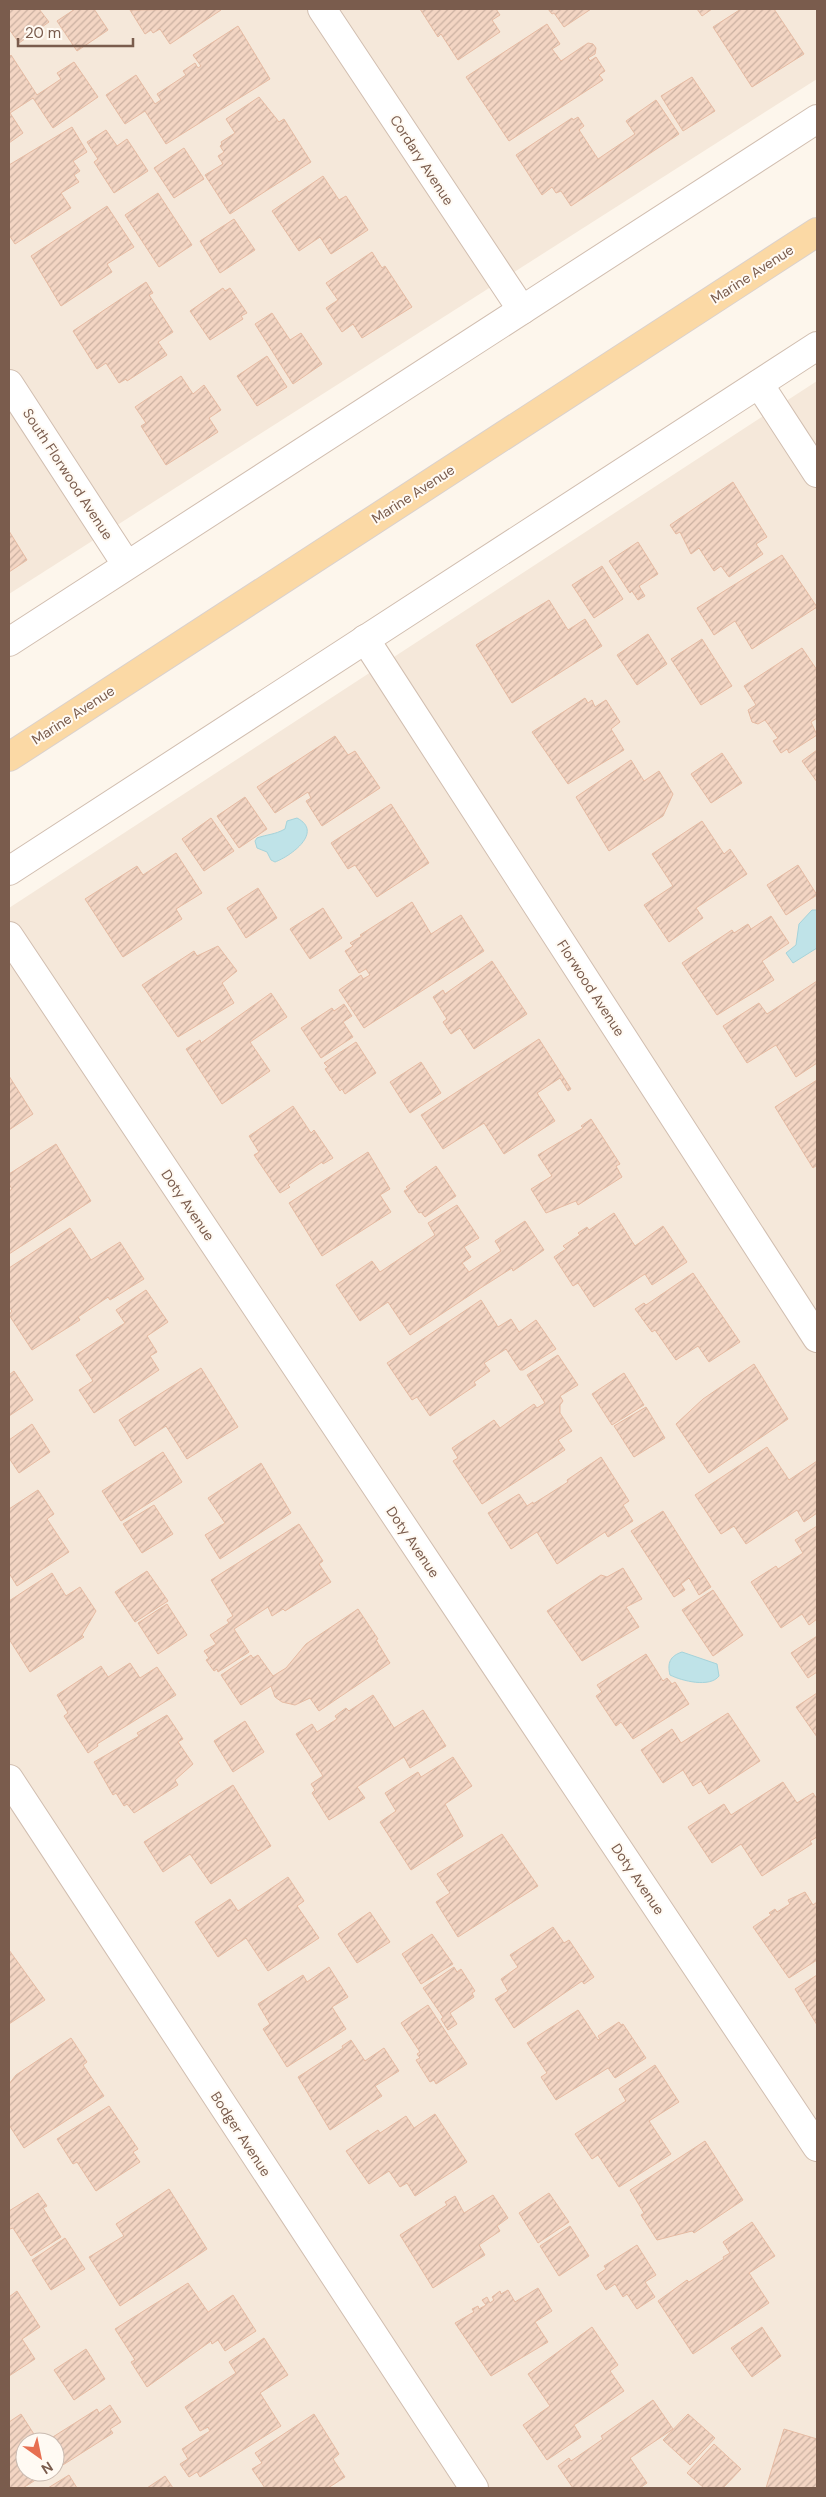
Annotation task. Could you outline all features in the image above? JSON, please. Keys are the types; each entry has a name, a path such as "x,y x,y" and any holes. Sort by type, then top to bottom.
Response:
{"main road":[{"name":"Marine Avenue","path":"9,757 817,232"}],"street":[{"name":"Cordary Avenue","path":"322,9 522,310"},
{"path":"9,642 126,564 817,119"},
{"path":"9,871 817,346"},
{"name":"South Florwood Avenue","path":"9,384 126,564"},
{"path":"759,384 817,473"},
{"name":"Florwood Avenue","path":"365,639 817,1338"},
{"name":"Doty Avenue","path":"9,936 817,2147"},
{"name":"Bodger Avenue","path":"9,1779 474,2488"}],"shaded area":[{"path":"9,9 817,9 817,79 9,594"},
{"path":"817,381 817,2488 9,2488 9,908"}],"water":[{"path":"297,818 304,824 307,830 306,836 302,843 289,855 275,862 271,860 267,852 257,848 255,841 257,838 285,829 287,821"},
{"path":"812,910 817,910 817,948 793,963 786,953 796,945 799,924"},
{"path":"682,1652 717,1664 719,1676 715,1680 703,1683 688,1681 670,1675 670,1660"}],"building":[{"path":"9,9 39,9 49,22 19,43 9,29"},
{"path":"75,9 94,9 108,30 77,51 57,21"},
{"path":"220,9 170,44 160,29 153,33 151,30 145,34 130,10"},
{"path":"420,9 496,9 500,15 492,20 500,32 458,60 441,34 438,37"},
{"path":"548,9 591,9 564,27 554,13 552,14"},
{"path":"697,9 712,9 702,16"},
{"path":"741,9 774,9 804,54 752,87 713,27"},
{"path":"547,24 560,44 552,49 561,61 588,43 593,44 596,48 595,54 588,58 590,61 596,57 605,71 599,75 603,80 509,141 466,77"},
{"path":"238,26 270,79 166,144 145,111 125,124 106,95 136,75 155,104 161,100 157,94 186,75 183,71 195,63 198,68 201,66 193,55"},
{"path":"11,55 37,95 61,79 57,73 74,62 98,97 53,128 33,98 10,113 23,133 9,143 9,57"},
{"path":"692,77 715,111 683,131 661,96"},
{"path":"259,97 279,122 284,119 311,162 230,214 205,175 223,164 218,156 224,152 220,146 221,142 235,133 226,119"},
{"path":"656,100 679,134 571,206 561,191 556,193 552,187 542,195 516,155 572,118 573,120 578,117 584,126 579,130 598,159 635,134 626,121"},
{"path":"72,127 87,152 73,161 80,171 74,175 79,182 61,193 71,208 15,244 9,235 9,165"},
{"path":"106,130 117,146 127,139 148,171 114,193 94,162 98,159 87,142"},
{"path":"184,148 204,179 174,198 154,168"},
{"path":"323,176 339,200 346,196 368,230 331,254 320,237 299,251 272,211"},
{"path":"158,193 192,245 159,267 125,215"},
{"path":"107,206 134,247 107,264 112,272 61,306 31,256"},
{"path":"234,219 255,250 220,273 200,241"},
{"path":"372,252 382,268 385,266 412,307 362,338 353,324 342,332 326,308 338,300 326,283"},
{"path":"146,282 153,293 149,295 173,332 158,342 167,355 127,381 126,379 119,383 106,363 97,369 73,331"},
{"path":"223,288 225,291 230,288 247,313 241,316 243,319 210,340 190,311"},
{"path":"272,313 290,340 301,333 322,364 293,384 255,324"},
{"path":"267,356 287,387 257,406 237,376"},
{"path":"181,376 193,394 204,385 221,410 209,418 218,432 166,465 141,426 146,423 135,407"},
{"path":"733,482 767,537 756,544 763,554 729,577 721,566 714,571 699,548 691,554 680,532 676,534 670,525"},
{"path":"9,531 27,560 9,572"},
{"path":"638,542 658,574 639,586 645,596 638,600 632,591 630,593 609,561"},
{"path":"782,555 817,607 752,649 735,621 714,635 697,608"},
{"path":"602,566 623,599 594,618 572,585"},
{"path":"549,600 568,630 585,619 602,646 512,703 476,645"},
{"path":"648,634 667,664 637,685 617,655"},
{"path":"702,639 732,686 701,705 671,659"},
{"path":"802,648 817,670 817,718 811,722 817,735 789,753 787,749 781,753 773,741 778,738 765,720 758,724 752,722 748,710 756,705 744,686"},
{"path":"585,698 588,703 592,700 595,707 606,700 620,722 611,729 624,750 568,784 532,732"},
{"path":"335,736 348,755 355,751 380,788 322,826 306,801 311,798 308,792 275,813 257,787"},
{"path":"817,750 817,782 802,761"},
{"path":"722,753 742,783 711,803 691,774"},
{"path":"631,760 644,781 659,771 673,794 663,816 609,851 576,797"},
{"path":"245,797 267,829 239,848 217,816"},
{"path":"391,804 429,863 377,897 355,865 348,869 331,843"},
{"path":"211,818 234,851 204,871 182,839"},
{"path":"702,821 724,854 730,849 747,874 696,908 703,918 669,942 644,905 673,886 652,854"},
{"path":"176,853 202,893 176,909 182,919 123,957 85,899 137,866 143,875"},
{"path":"798,865 817,895 786,915 767,885"},
{"path":"258,888 277,918 246,938 227,908"},
{"path":"412,902 431,934 461,915 484,951 364,1028 339,990 361,975 363,979 370,975 366,969 359,973 345,951 353,946 350,943 362,936 360,935"},
{"path":"323,908 342,938 310,959 290,929"},
{"path":"771,916 789,943 762,961 774,980 717,1015 682,963 732,930 734,933 748,924 751,929"},
{"path":"218,946 237,971 222,983 234,1003 178,1037 142,985 194,951 197,956"},
{"path":"492,961 527,1014 474,1049 460,1028 451,1034 443,1022 447,1019 433,997 443,990 445,994"},
{"path":"817,981 817,1063 796,1077 776,1045 747,1063 723,1026 759,1003 767,1014"},
{"path":"271,993 287,1017 250,1042 270,1071 222,1104 186,1049 200,1040 201,1043"},
{"path":"344,1004 352,1016 343,1022 353,1037 321,1058 301,1028 332,1008 334,1011"},
{"path":"539,1039 571,1089 568,1091 560,1078 537,1093 555,1121 504,1154 484,1123 443,1149 421,1115"},
{"path":"356,1042 376,1073 345,1094 342,1089 340,1091 325,1069 328,1067 324,1063"},
{"path":"421,1062 441,1093 410,1113 390,1082"},
{"path":"9,1076 33,1114 9,1130"},
{"path":"817,1080 817,1165 813,1168 775,1107"},
{"path":"293,1106 311,1133 314,1130 333,1158 323,1164 322,1162 288,1185 290,1187 280,1193 254,1155 259,1152 249,1136"},
{"path":"591,1119 620,1164 616,1166 622,1177 578,1205 576,1201 546,1213 531,1189 552,1176 538,1155 583,1128 581,1126"},
{"path":"56,1144 91,1201 9,1254 9,1191 12,1189 9,1184 9,1174"},
{"path":"368,1152 390,1189 380,1195 391,1212 322,1256 289,1203"},
{"path":"436,1166 456,1196 425,1217 421,1212 419,1213 404,1191 408,1189 406,1187"},
{"path":"457,1205 479,1238 464,1247 471,1257 462,1263 469,1272 501,1251 495,1241 525,1221 544,1250 513,1271 512,1268 410,1335 388,1302 360,1321 336,1285 372,1261 380,1272 435,1235 428,1223"},
{"path":"614,1213 635,1246 663,1226 687,1262 652,1285 645,1274 594,1307 578,1283 573,1286 554,1257 566,1249 563,1246 580,1235 578,1233 587,1227 589,1230"},
{"path":"70,1228 91,1260 120,1242 144,1279 110,1300 108,1297 78,1317 80,1320 32,1350 9,1315 12,1311 9,1308 9,1268"},
{"path":"693,1273 740,1342 709,1362 698,1346 676,1360 655,1330 652,1332 635,1309 644,1303 646,1305"},
{"path":"146,1290 168,1322 147,1336 157,1352 150,1356 159,1370 94,1413 79,1390 93,1381 76,1355 125,1323 116,1310"},
{"path":"481,1300 498,1327 511,1319 519,1332 536,1320 556,1349 523,1370 520,1370 506,1349 484,1363 490,1371 474,1382 476,1385 430,1416 417,1397 412,1400 387,1363"},
{"path":"558,1355 578,1385 560,1396 563,1401 560,1405 560,1413 572,1431 558,1440 565,1450 482,1504 453,1461 458,1458 452,1448 494,1420 500,1428 534,1404 537,1408 545,1403 527,1375"},
{"path":"754,1364 788,1419 709,1473 676,1424 703,1399"},
{"path":"201,1368 238,1427 187,1459 166,1426 135,1446 119,1420"},
{"path":"14,1371 33,1400 9,1416 9,1375"},
{"path":"624,1373 644,1405 612,1425 592,1394"},
{"path":"646,1407 665,1438 634,1457 614,1426"},
{"path":"32,1424 50,1452 19,1473 9,1458 9,1440"},
{"path":"767,1447 789,1480 817,1461 817,1513 804,1522 797,1510 746,1544 734,1526 721,1534 695,1495"},
{"path":"163,1452 182,1482 121,1521 102,1491"},
{"path":"601,1457 629,1501 623,1505 633,1521 608,1537 605,1532 557,1564 537,1532 511,1549 488,1513 519,1494 527,1506 533,1502 533,1504 568,1482 567,1480"},
{"path":"261,1463 291,1513 220,1559 205,1535 225,1523 208,1498"},
{"path":"38,1490 54,1514 47,1519 69,1552 17,1586 9,1573 9,1509"},
{"path":"154,1505 173,1534 142,1553 123,1524"},
{"path":"663,1511 711,1587 699,1595 689,1578 681,1584 685,1590 674,1597 631,1531"},
{"path":"299,1524 323,1561 319,1564 331,1582 285,1611 283,1609 272,1616 268,1607 234,1629 249,1652 218,1672 217,1669 214,1671 206,1660 209,1658 204,1651 216,1644 210,1635 229,1623 227,1620 233,1616 211,1580"},
{"path":"817,1526 817,1619 809,1625 802,1614 781,1628 751,1582 776,1566 778,1569 803,1553 795,1540"},
{"path":"623,1568 642,1599 626,1607 639,1627 582,1661 547,1611 601,1575 607,1577"},
{"path":"147,1571 168,1601 135,1622 115,1592"},
{"path":"52,1573 66,1596 80,1587 96,1611 82,1635 84,1637 30,1672 9,1639 9,1601"},
{"path":"713,1590 743,1635 713,1656 682,1610"},
{"path":"167,1604 187,1635 158,1654 138,1623"},
{"path":"358,1609 378,1639 376,1640 390,1663 319,1711 310,1698 295,1705 282,1702 275,1697 271,1686 241,1705 221,1675 251,1655 253,1658 258,1655 273,1676 286,1668 306,1644"},
{"path":"817,1636 817,1672 808,1678 791,1653"},
{"path":"646,1654 663,1681 667,1678 672,1684 675,1682 689,1704 633,1739 621,1722 616,1726 596,1696 602,1692 597,1685"},
{"path":"130,1663 140,1678 157,1667 176,1695 97,1744 98,1746 88,1753 64,1716 68,1713 57,1695 101,1666 108,1677"},
{"path":"817,1693 817,1737 796,1707"},
{"path":"373,1695 394,1728 423,1710 446,1746 410,1768 404,1757 357,1787 365,1798 329,1820 312,1793 315,1790 311,1784 323,1776 296,1734 312,1724 317,1732 337,1719 335,1716 346,1708 349,1711"},
{"path":"728,1713 760,1761 709,1794 701,1781 693,1786 683,1770 663,1783 641,1750 672,1729 681,1743"},
{"path":"167,1715 183,1739 178,1742 193,1764 175,1780 178,1785 134,1813 127,1804 124,1806 116,1793 113,1795 94,1762 139,1736 137,1733"},
{"path":"245,1721 264,1752 233,1772 214,1741"},
{"path":"453,1757 472,1786 445,1804 463,1836 411,1870 380,1822 396,1811 385,1793 418,1772 421,1777"},
{"path":"783,1782 797,1803 813,1793 817,1799 817,1837 810,1841 812,1844 762,1876 741,1844 712,1863 688,1827 724,1804 731,1815"},
{"path":"233,1785 271,1846 211,1884 190,1854 163,1872 144,1842"},
{"path":"502,1834 538,1886 458,1937 436,1902 450,1893 437,1874"},
{"path":"288,1877 304,1901 297,1906 319,1938 268,1971 246,1938 218,1957 195,1922 230,1899 238,1911"},
{"path":"805,1892 813,1905 817,1902 817,1960 789,1978 753,1927 771,1915 769,1913 775,1909 777,1912 790,1904 788,1900"},
{"path":"370,1912 390,1942 357,1963 338,1934"},
{"path":"553,1927 564,1943 569,1940 594,1977 584,1984 582,1981 514,2028 495,1999 508,1991 501,1979 518,1967 510,1955"},
{"path":"432,1934 453,1964 421,1984 402,1954"},
{"path":"9,1950 45,2000 9,2024"},
{"path":"329,1967 348,1997 332,2007 346,2029 287,2067 263,2029 270,2024 258,2004 303,1975 307,1982"},
{"path":"454,1967 457,1972 461,1969 475,1991 472,1993 474,1997 450,2013 457,2024 448,2030 441,2019 443,2017 423,1988"},
{"path":"817,1975 817,2025 795,1989"},
{"path":"428,2005 467,2064 436,2084 434,2080 430,2082 416,2060 420,2058 417,2054 420,2052 401,2023"},
{"path":"578,2010 598,2040 600,2039 598,2036 619,2022 621,2025 623,2024 646,2058 615,2078 608,2068 556,2100 541,2077 547,2073 527,2043"},
{"path":"71,2038 87,2062 83,2065 104,2096 24,2148 9,2125 9,2084 16,2075"},
{"path":"351,2040 365,2061 384,2048 399,2071 375,2086 382,2096 330,2130 298,2077 343,2048 342,2046"},
{"path":"655,2065 679,2102 649,2121 671,2154 619,2187 598,2155 592,2159 575,2134 626,2101 619,2089"},
{"path":"109,2106 138,2149 133,2152 140,2162 96,2191 77,2162 73,2164 57,2139"},
{"path":"435,2114 467,2162 415,2196 407,2183 400,2187 389,2171 369,2184 346,2151 378,2130 380,2133 406,2116 414,2128"},
{"path":"705,2141 743,2200 694,2233 692,2231 657,2240 641,2215 644,2213 630,2190"},
{"path":"169,2189 207,2249 120,2306 89,2257 124,2236 116,2224"},
{"path":"38,2193 47,2206 43,2208 61,2237 31,2256 13,2228 10,2229 9,2227 9,2211"},
{"path":"549,2193 569,2222 538,2243 519,2213"},
{"path":"493,2195 508,2218 497,2226 500,2231 479,2245 485,2255 433,2288 400,2235 447,2205 445,2202 455,2196 464,2213"},
{"path":"752,2222 775,2256 749,2273 769,2303 693,2354 658,2301 687,2280 689,2282 724,2259 723,2257 730,2253 723,2242"},
{"path":"570,2226 589,2256 559,2276 540,2246"},
{"path":"65,2238 85,2269 51,2290 32,2260"},
{"path":"637,2245 656,2275 645,2282 655,2297 637,2309 627,2294 623,2297 615,2284 606,2290 597,2275 606,2269 604,2266"},
{"path":"188,2283 208,2312 233,2295 256,2331 225,2351 218,2340 212,2344 211,2341 147,2387 131,2362 135,2360 115,2329"},
{"path":"538,2288 552,2311 535,2322 548,2342 491,2376 455,2323 474,2312 472,2309 478,2306 479,2309 486,2305 482,2300 487,2297 490,2303 494,2300 492,2297 500,2291 501,2294 508,2290 515,2302"},
{"path":"17,2291 40,2327 22,2339 35,2359 9,2376 9,2297"},
{"path":"592,2327 618,2365 610,2371 624,2391 574,2425 581,2437 547,2460 523,2425 550,2406 528,2374"},
{"path":"762,2327 781,2356 752,2377 731,2348"},
{"path":"264,2338 288,2375 260,2393 281,2426 200,2477 197,2472 189,2477 180,2464 188,2459 182,2449 210,2431 208,2427 200,2431 185,2407 236,2373 229,2362"},
{"path":"86,2349 105,2379 74,2400 54,2370"},
{"path":"653,2400 673,2429 630,2458 647,2483 640,2488 573,2488 558,2466 569,2458 571,2461 603,2439 601,2436"},
{"path":"110,2405 121,2422 110,2429 113,2433 65,2464 65,2432 61,2432 97,2409 99,2413"},
{"path":"21,2414 33,2432 15,2432 15,2482 32,2482 23,2488 9,2488 9,2422"},
{"path":"314,2414 339,2454 333,2459 345,2477 328,2488 265,2488 252,2469 262,2463 255,2453"},
{"path":"688,2414 715,2438 690,2465 663,2440"},
{"path":"784,2429 817,2439 817,2488 766,2488"},
{"path":"714,2444 741,2469 723,2488 704,2488 687,2473"},
{"path":"69,2475 77,2488 48,2488 58,2482 65,2482 65,2477"},
{"path":"165,2476 173,2488 147,2488"}]}
